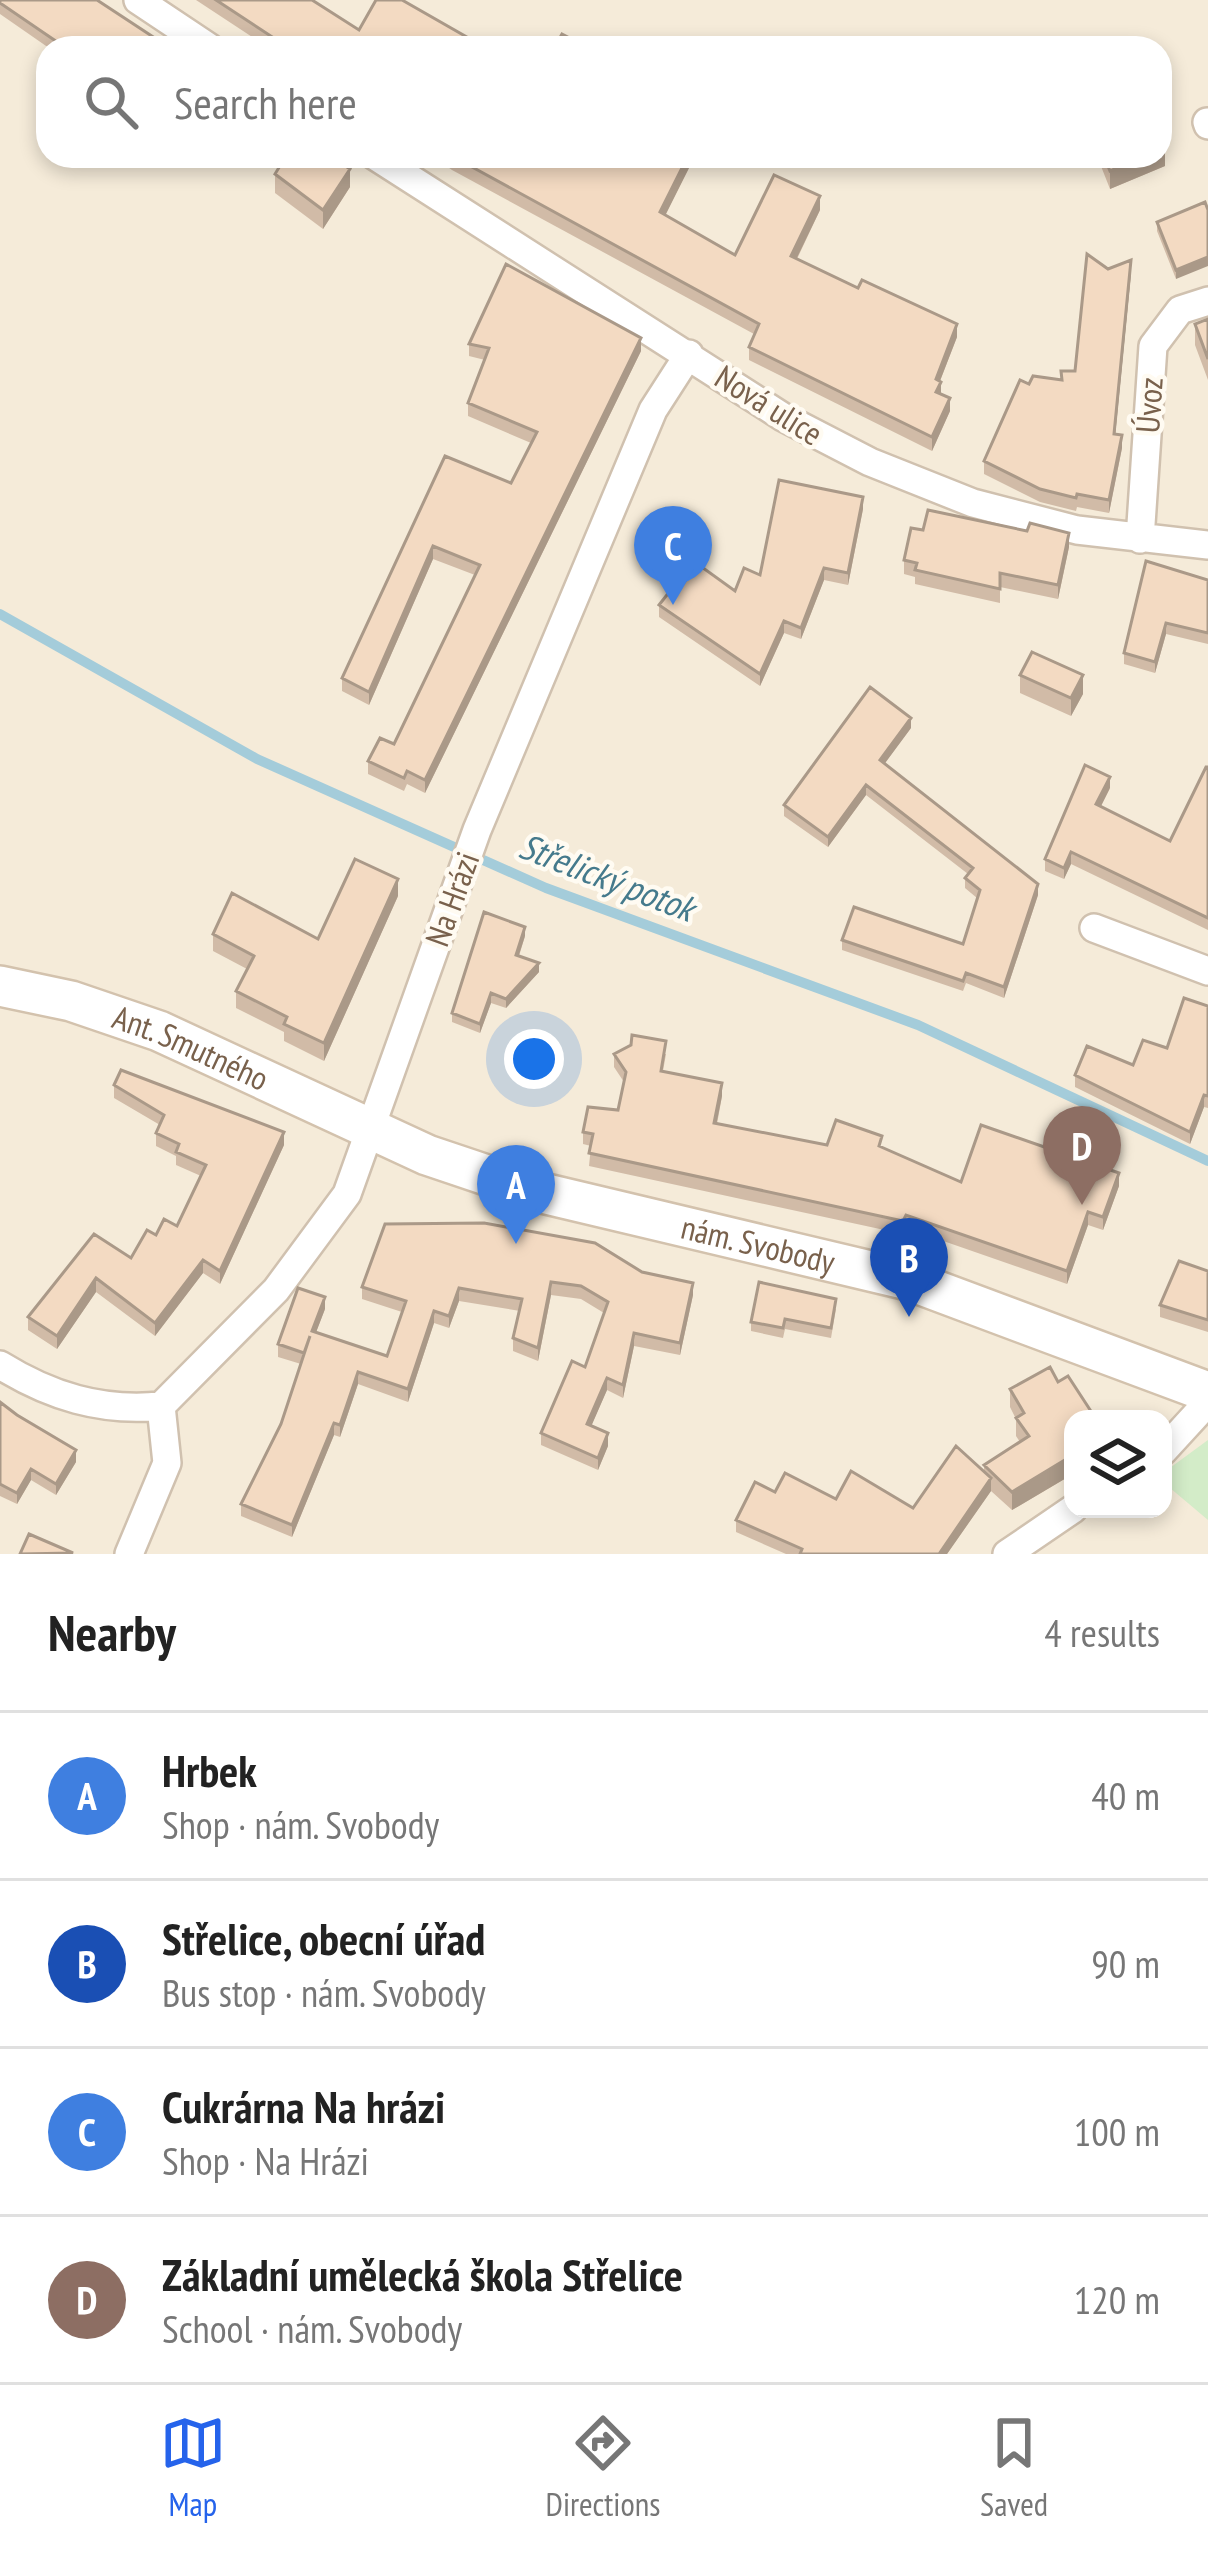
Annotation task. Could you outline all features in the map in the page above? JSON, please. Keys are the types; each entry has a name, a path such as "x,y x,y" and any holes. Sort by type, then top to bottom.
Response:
{"street":[{"path":"138,0 192,36"},
{"name":"Nová ulice","path":"394,168 783,417 870,462 974,503 1077,530 1208,544"},
{"name":"Úvoz","path":"1140,538 1154,346 1180,310 1208,301"},
{"name":"Na Hrázi","path":"160,1406 276,1290 347,1194 477,830 653,410 689,354"},
{"path":"1094,928 1208,971"},
{"name":"Ant. Smutného","path":"0,986 71,1001 159,1031 371,1131"},
{"name":"nám. Svobody","path":"371,1131 534,1190 908,1280 1208,1392"},
{"path":"0,1365 73,1400 119,1408 160,1406 167,1463 129,1554"},
{"path":"1172,1441 1208,1402"},
{"path":"1007,1554 1064,1515"}],"shaded area":[{"path":"0,0 1208,0 1208,1554 0,1554"}],"green space":[{"path":"1208,1440 1208,1520 1172,1490 1172,1466"}],"building":[{"path":"97,0 152,36 48,36 0,3"},
{"path":"216,0 312,0 359,30 376,0 402,0 465,36 271,36"},
{"path":"279,168 350,169 323,210 275,174"},
{"path":"474,168 682,168 660,212 735,255 774,175 820,196 791,256 858,288 862,280 957,324 936,379 941,382 936,392 950,398 932,437 749,347 759,324"},
{"path":"1205,202 1208,257 1176,270 1157,222"},
{"path":"1087,254 1108,269 1131,260 1114,434 1122,435 1109,500 1040,489 984,461 1020,380 1029,384 1033,376 1062,380 1061,371 1075,371"},
{"path":"506,264 641,338 425,780 407,771 404,778 368,761 380,738 394,744 480,565 433,546 369,692 342,678 445,456 511,483 537,432 468,403 489,348 469,344"},
{"path":"1208,319 1208,359 1195,324"},
{"path":"779,480 863,497 848,573 824,568 801,628 784,621 760,674 659,605 681,577 685,581 699,565 735,591 744,568 760,575"},
{"path":"928,510 1027,531 1030,523 1069,533 1058,585 1000,573 1000,589 915,570 917,563 904,560 911,528 923,530"},
{"path":"1146,561 1208,580 1208,633 1166,623 1155,662 1124,653"},
{"path":"1032,652 1083,675 1071,698 1020,675"},
{"path":"870,687 911,718 880,760 1038,884 1004,987 966,973 963,981 842,940 854,907 963,944 980,890 965,878 973,868 866,785 828,837 784,805"},
{"path":"1085,765 1110,777 1096,804 1170,841 1208,767 1208,918 1071,852 1064,868 1045,859"},
{"path":"355,859 398,879 324,1043 284,1024 287,1017 236,991 254,956 213,934 232,893 318,939"},
{"path":"484,912 525,927 516,955 539,963 506,999 491,993 480,1024 452,1013"},
{"path":"1184,998 1208,1006 1208,1096 1204,1095 1190,1132 1075,1075 1087,1046 1133,1065 1143,1040 1167,1048"},
{"path":"632,1035 666,1041 661,1071 722,1083 714,1123 827,1145 836,1120 882,1136 879,1146 961,1182 981,1125 1119,1173 1103,1217 1088,1212 1067,1271 906,1215 903,1221 589,1153 593,1134 583,1132 588,1107 618,1110 626,1072 614,1054 631,1045"},
{"path":"121,1070 284,1132 220,1271 203,1260 155,1323 96,1278 57,1336 28,1317 94,1234 131,1258 147,1230 156,1235 164,1219 177,1226 206,1165 176,1152 179,1144 156,1133 164,1115 114,1085"},
{"path":"484,1223 595,1243 642,1272 693,1283 680,1343 634,1333 623,1385 607,1378 587,1424 608,1433 598,1458 541,1433 572,1361 585,1367 608,1302 581,1286 551,1282 538,1348 513,1338 522,1299 459,1288 449,1316 434,1311 408,1389 358,1372 340,1425 334,1423 292,1525 241,1504 281,1424 310,1336 304,1353 278,1344 298,1288 325,1297 312,1331 387,1356 406,1301 362,1287 385,1224"},
{"path":"1179,1261 1208,1271 1208,1320 1160,1305"},
{"path":"759,1282 836,1299 831,1328 785,1319 783,1328 751,1322"},
{"path":"1050,1367 1058,1382 1068,1376 1090,1410 1064,1410 1064,1460 1012,1492 984,1465 1029,1436 1016,1418 1024,1413 1010,1389"},
{"path":"0,1402 76,1450 56,1484 31,1469 17,1493 0,1484"},
{"path":"956,1446 991,1478 939,1554 800,1554 802,1549 736,1520 755,1482 775,1492 785,1473 836,1499 851,1471 913,1508"},
{"path":"29,1534 73,1553 20,1554"}],"waterway":[{"name":"Střelický potok","path":"0,614 257,759 546,888 918,1025 1208,1161"}],"place":[{"name":"Cukrárna Na hrázi","path":"673,605"},
{"name":"Základní umělecká škola Střelice","path":"1082,1205"},
{"name":"Hrbek","path":"516,1244"},
{"name":"Střelice, obecní úřad","path":"909,1317"}]}
